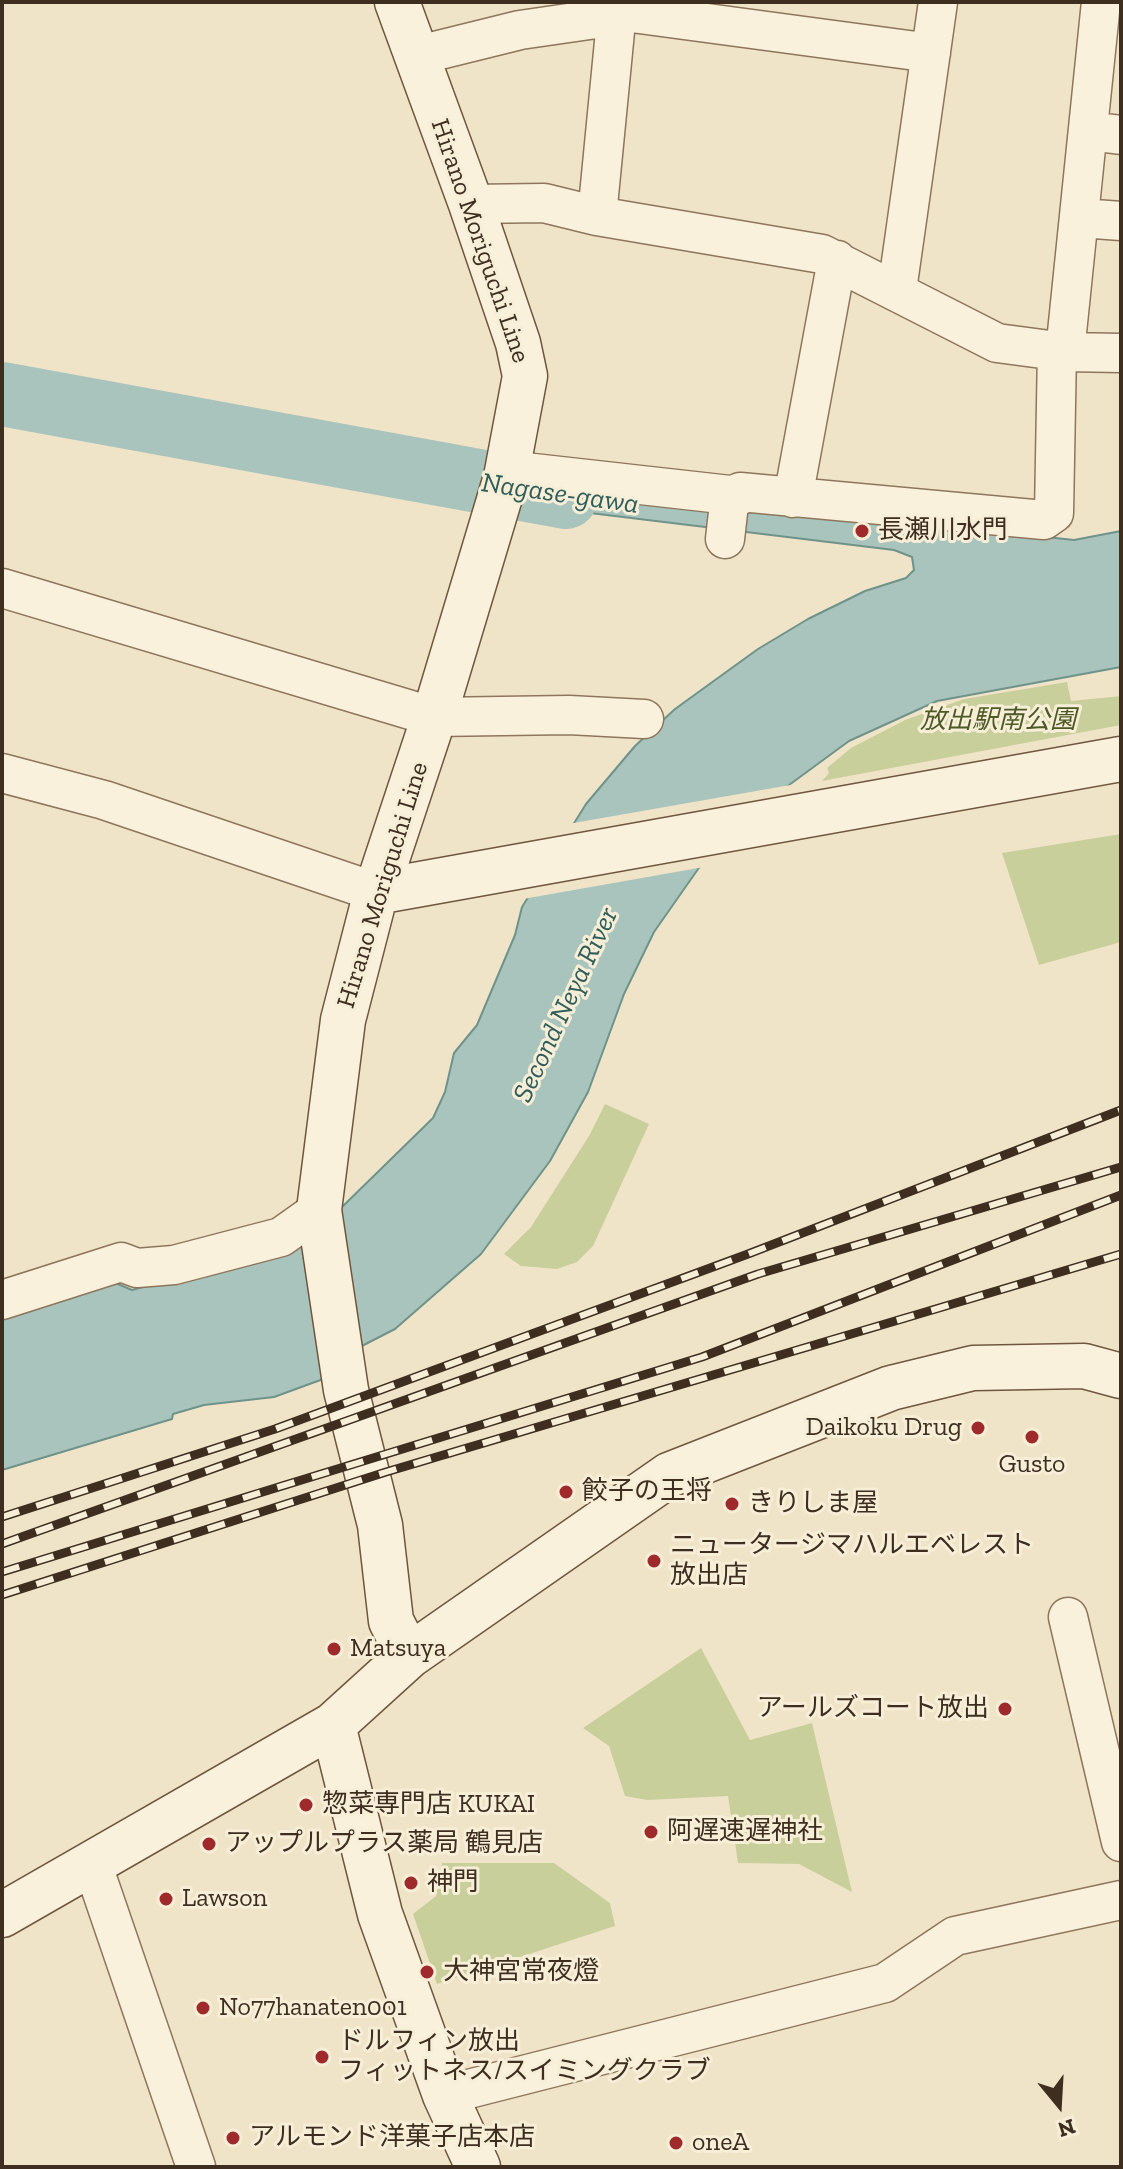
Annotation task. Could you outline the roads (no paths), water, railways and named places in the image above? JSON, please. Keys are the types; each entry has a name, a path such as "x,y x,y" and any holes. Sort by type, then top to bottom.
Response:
{"main road":[{"name":"Hirano Moriguchi Line","path":"397,2 471,204 518,343 525,376 504,483 434,717 376,892 343,1020 320,1213 343,1367 380,1525 391,1621 409,1656"},
{"path":"376,892 1121,759"},
{"path":"2,1915 93,1866 333,1725 409,1656 669,1475 891,1388 973,1368 1084,1366 1121,1376"},
{"path":"333,1725 380,1914 445,2095 478,2167"}],"street":[{"path":"897,290 938,2"},
{"path":"504,483 728,517 740,492 1044,520 1054,513 1061,351 1081,218 1104,133 1101,2"},
{"path":"415,56 607,10 683,9 931,53"},
{"path":"597,216 607,10"},
{"path":"471,204 544,203 597,216 822,254 997,343 1061,351 1121,353"},
{"path":"1081,218 1121,221"},
{"path":"793,498 837,260"},
{"path":"2,588 434,717 569,715 644,719"},
{"path":"2,773 104,800 376,892"},
{"path":"2,1300 121,1262 137,1268 174,1265 281,1237 320,1213"},
{"path":"1068,1617 1121,1842"},
{"path":"93,1866 196,2167"},
{"path":"445,2095 885,1983 955,1936 1121,1900"}],"water":[{"name":"Second Neya River","path":"490,477 1074,540 1121,531 1121,667 937,701 849,741 740,821 703,862 654,932 624,994 588,1092 550,1161 481,1254 395,1329 354,1350 326,1378 274,1397 204,1405 173,1414 172,1419 2,1470 2,1316 113,1282 132,1290 265,1253 343,1206 433,1118 445,1092 454,1053 477,1025 515,935 522,907 586,804 635,746 675,709 758,649 808,619 865,591 906,578 914,570 912,557 894,550 508,503"}],"waterway":[{"name":"Nagase-gawa","path":"2,394 566,497"}],"railway":[{"path":"2,1517 275,1429 748,1254 1121,1110"},
{"path":"2,1544 758,1274 1121,1167"},
{"path":"2,1572 702,1357 1121,1195"},
{"path":"2,1595 386,1472 1121,1254"}],"place":[{"name":"長瀬川水門","path":"862,531"},
{"name":"Daikoku Drug","path":"978,1428"},
{"name":"Gusto","path":"1032,1437"},
{"name":"餃子の王将","path":"566,1492"},
{"name":"きりしま屋","path":"732,1504"},
{"name":"ニュータージマハルエベレスト 放出店","path":"654,1561"},
{"name":"Matsuya","path":"334,1649"},
{"name":"アールズコート放出","path":"1005,1709"},
{"name":"惣菜専門店 KUKAI","path":"306,1805"},
{"name":"阿遅速遅神社","path":"651,1832"},
{"name":"アップルプラス薬局 鶴見店","path":"209,1844"},
{"name":"神門","path":"411,1883"},
{"name":"Lawson","path":"166,1899"},
{"name":"大神宮常夜燈","path":"427,1972"},
{"name":"No77hanaten001","path":"203,2008"},
{"name":"ドルフィン放出 フィットネス/スイミングクラブ","path":"322,2057"},
{"name":"アルモンド洋菓子店本店","path":"233,2138"},
{"name":"oneA","path":"676,2143"}],"park label":[{"name":"放出駅南公園","path":"998,721"}]}
